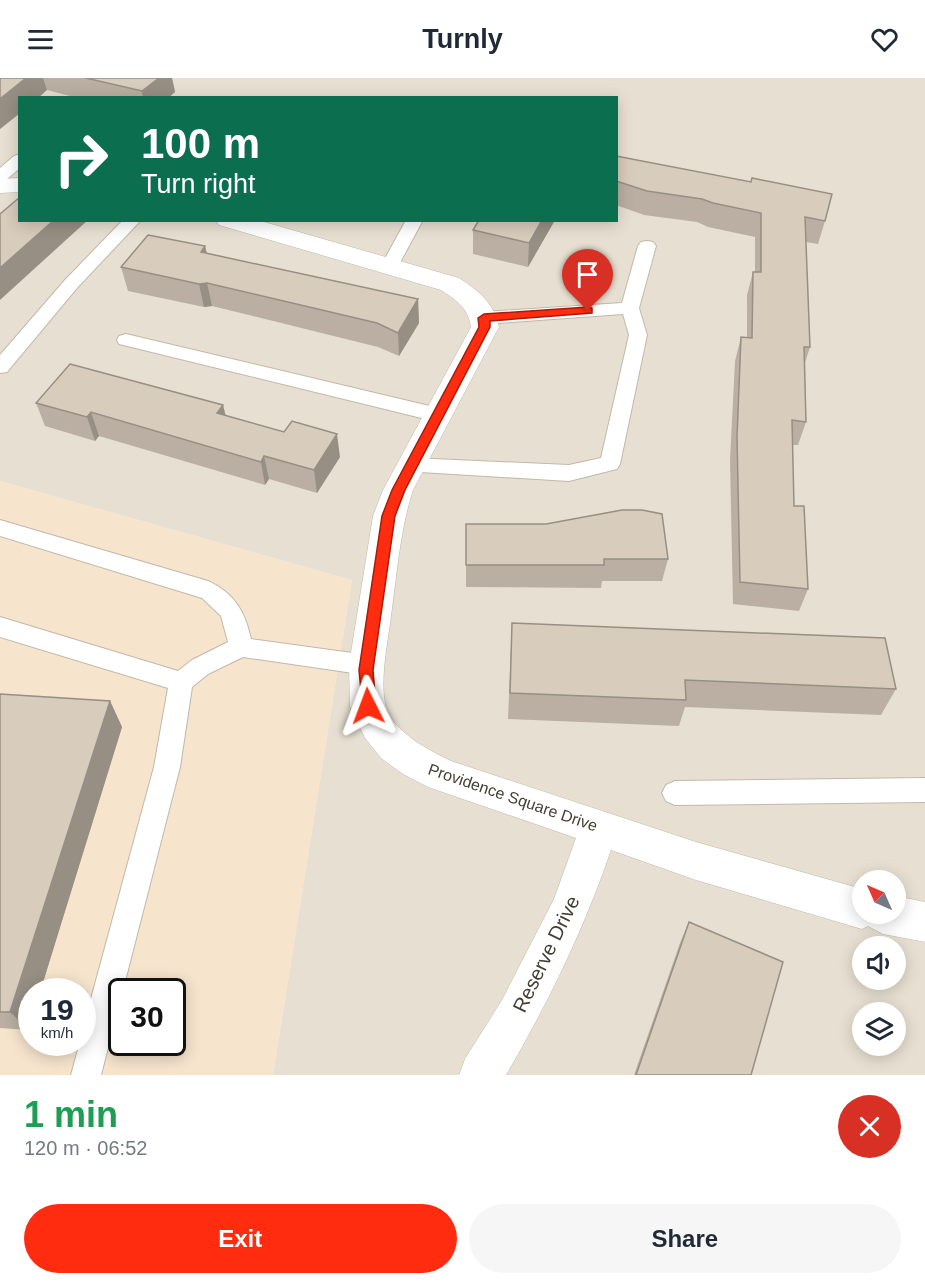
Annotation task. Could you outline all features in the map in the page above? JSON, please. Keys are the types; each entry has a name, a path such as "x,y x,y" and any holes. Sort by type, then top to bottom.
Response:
{"street":[{"path":"0,186 18,185"},
{"path":"235,222 450,284 472,298 483,312 484,318"},
{"name":"Providence Square Drive","path":"484,318 484,327 398,490 389,516 367,665 368,706 378,727 394,746 416,762 441,775 696,861 852,906"},
{"name":"Reserve Drive","path":"481,1075 518,1015 571,907 599,827"},
{"path":"906,918 925,922"}],"lane":[{"path":"0,177 18,161"},
{"path":"0,367 71,284 131,222"},
{"path":"390,266 414,222"},
{"path":"411,466 569,473 610,464 638,335 630,308 647,246"},
{"path":"484,318 630,308"},
{"path":"126,340 438,415"},
{"path":"0,528 217,594 230,609 237,624 241,647"},
{"path":"0,627 181,682"},
{"path":"86,1075 167,767 181,682 200,667 241,647 367,665"},
{"path":"675,793 925,790"}],"shaded area":[{"path":"0,78 925,78 925,1075 273,1075 352,580 0,481"},
{"path":"0,481 352,580 273,1075 0,1075"}],"building":[{"path":"0,78 26,78 0,99"},
{"path":"86,78 159,78 142,91"},
{"path":"618,156 751,182 752,178 832,194 825,221 805,217 810,347 804,347 806,422 792,420 794,506 804,506 808,589 740,582 737,437 741,337 752,338 753,272 761,272 761,213 702,199 647,191 618,182"},
{"path":"18,199 18,222 52,222 0,268 0,214"},
{"path":"478,222 541,222 529,243 473,230"},
{"path":"148,235 205,246 201,252 418,299 398,333 377,323 207,283 199,284 121,267"},
{"path":"70,364 223,405 217,413 284,432 292,421 337,434 314,470 264,456 261,462 91,412 87,417 36,403"},
{"path":"622,510 642,510 662,514 668,559 604,559 604,565 466,565 466,524 546,524"},
{"path":"512,623 885,638 896,689 685,680 686,700 510,693"},
{"path":"0,694 110,701 21,978 18,978 18,987 10,1012 0,1012"},
{"path":"689,922 783,962 751,1075 636,1075"}],"route":[{"path":"368,706 366,670 389,516 398,490 484,327 484,318 588,311"}]}
